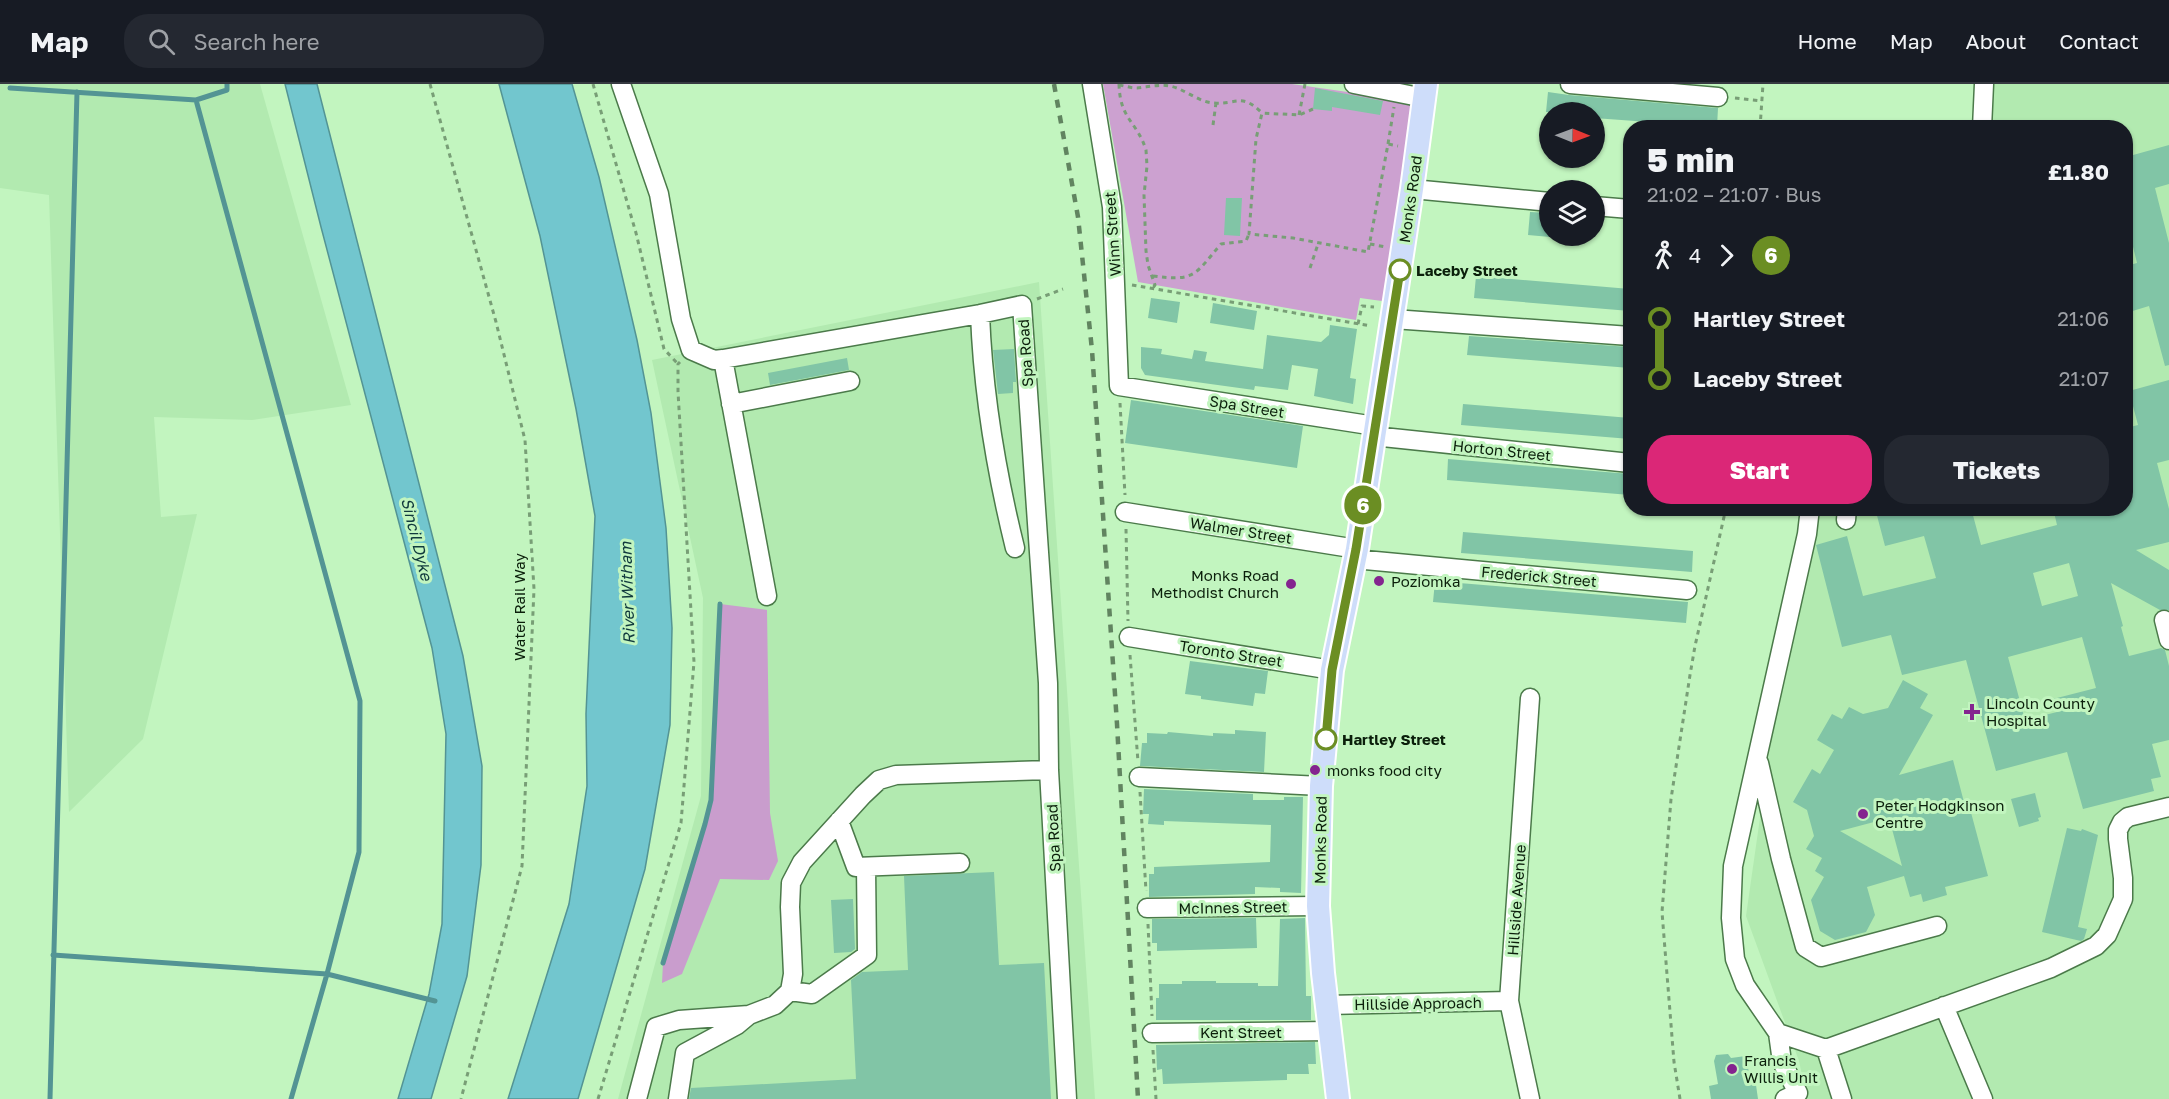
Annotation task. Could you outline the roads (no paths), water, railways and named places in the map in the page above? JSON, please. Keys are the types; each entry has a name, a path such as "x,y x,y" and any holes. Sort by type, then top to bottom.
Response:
{"main road":[{"name":"Monks Road","path":"1338,1099 1318,906 1321,786 1332,670 1355,554 1425,91"}],"street":[{"name":"Spa Road","path":"621,84 659,194 681,319 691,350 714,360 723,359 980,314 1022,304 1048,682 1049,770 1067,1099"},
{"name":"Winn Street","path":"1092,84 1112,207 1119,386"},
{"path":"1354,84 1397,92 1425,91"},
{"path":"1570,84 1718,97"},
{"path":"1982,120 1984,84"},
{"path":"1412,189 1539,201"},
{"path":"1605,207 1623,208"},
{"path":"980,314 986,402 1015,548"},
{"path":"1393,314 1623,335"},
{"path":"723,359 766,596"},
{"path":"731,404 850,381"},
{"name":"Spa Street","path":"1119,386 1374,431"},
{"name":"Horton Street","path":"1374,431 1623,462"},
{"name":"Walmer Street","path":"1125,512 1355,554"},
{"path":"1785,1099 1798,1093 1782,1062 1778,1034 1745,985 1735,959 1731,918 1733,866 1809,516"},
{"name":"Frederick Street","path":"1355,554 1687,590"},
{"path":"2164,620 2169,639"},
{"name":"Toronto Street","path":"1129,637 1332,670"},
{"name":"Hillside Avenue","path":"1530,698 1509,1001 1530,1099"},
{"path":"1758,758 1781,859 1805,947 1821,957 1937,926"},
{"path":"637,1099 656,1027 679,1020 749,1015 775,1005 790,991 793,974 791,883 802,862 879,780 896,775 1049,770"},
{"path":"1139,777 1321,786"},
{"path":"1778,1034 1826,1049 2052,968 2096,946 2107,934 2123,899 2118,839 2118,830 2122,822 2128,817 2169,807"},
{"path":"839,821 856,867 960,863"},
{"path":"790,991 812,994 867,955 866,867"},
{"name":"McInnes Street","path":"1147,908 1318,906"},
{"name":"Hillside Approach","path":"1327,1005 1509,1001"},
{"path":"1944,1006 1983,1099"},
{"path":"678,1099 685,1053 737,1025 749,1015"},
{"name":"Kent Street","path":"1152,1033 1330,1031"},
{"path":"1826,1049 1842,1099"}],"water":[{"name":"Sincil Dyke","path":"285,84 317,84 463,656 482,766 481,865 467,976 431,1099 398,1099 429,994 442,924 446,734 432,648"},
{"name":"River Witham","path":"499,84 572,84 599,177 637,340 651,413 666,528 672,628 670,725 645,869 578,1099 508,1099 569,904 587,786 586,714 595,516 576,409 540,236"}],"waterway":[{"path":"10,88 196,100 227,90 227,84"},
{"path":"50,1099 77,92"},
{"path":"196,100 360,701 359,852 291,1099"},
{"path":"663,963 711,800 720,604"},
{"path":"53,955 327,974 435,1001"}],"railway":[{"path":"1054,84 1078,217 1092,350 1117,724 1138,1099"}],"place":[{"name":"Laceby Street","path":"1400,270"},
{"name":"Poziomka","path":"1379,581"},
{"name":"Monks Road Methodist Church","path":"1291,584"},
{"name":"Lincoln County Hospital","path":"1972,712"},
{"name":"Hartley Street","path":"1326,739"},
{"name":"monks food city","path":"1315,770"},
{"name":"Peter Hodgkinson Centre","path":"1863,814"},
{"name":"Francis Willis Unit","path":"1732,1069"}]}
